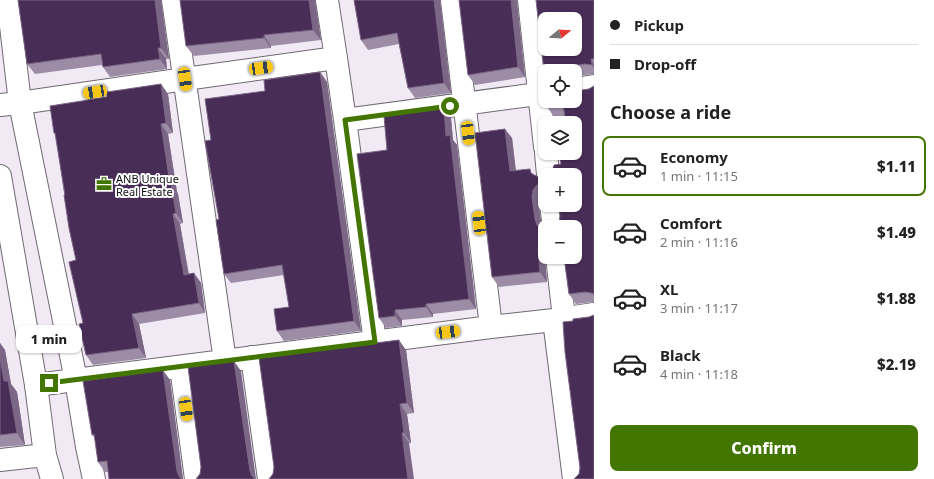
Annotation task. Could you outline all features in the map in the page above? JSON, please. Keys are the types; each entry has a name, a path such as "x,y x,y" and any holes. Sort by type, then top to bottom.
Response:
{"street":[{"path":"8,0 10,104 76,380 94,479"},
{"path":"173,0 225,361"},
{"path":"327,0 375,342"},
{"path":"452,0 491,327"},
{"path":"529,0 538,64"},
{"path":"10,104 336,58"},
{"path":"582,88 594,86"},
{"path":"345,120 538,94"},
{"path":"0,176 36,385 45,455 52,479"},
{"path":"557,264 559,319 574,479"},
{"path":"36,385 594,314"},
{"path":"252,358 269,479"},
{"path":"181,367 196,479"},
{"path":"0,460 45,455"}],"building":[{"path":"18,0 155,0 161,48 158,48 160,59 103,67 101,54 27,64"},
{"path":"180,0 309,0 313,30 264,35 264,38 186,46"},
{"path":"354,0 434,0 444,83 408,88 397,33 361,40"},
{"path":"459,0 511,0 518,67 468,75"},
{"path":"536,0 594,0 594,59 591,59 592,65 543,64 542,56 582,56 582,12 538,12 538,18"},
{"path":"320,72 354,321 277,331 274,309 289,307 282,265 224,274 216,220 219,219 205,141 211,140 205,99 265,91 264,80"},
{"path":"161,84 166,123 161,124 176,213 173,214 184,275 194,273 199,303 132,314 139,348 86,355 79,324 83,323 69,262 76,260 69,228 50,106 107,97 107,92"},
{"path":"594,86 594,294 585,292 569,294 565,264 582,264 582,220 559,220 559,212 582,212 582,168 553,168 554,165 561,164 560,160 582,160 582,116 565,116 564,108 582,108 582,90 589,89"},
{"path":"444,108 446,136 450,135 469,299 426,304 426,307 395,310 395,316 379,318 357,154 387,150 384,116"},
{"path":"505,129 510,171 530,169 531,173 538,177 538,185 533,190 532,197 535,219 538,226 538,264 539,264 540,272 492,277 475,133"},
{"path":"594,315 594,479 574,479 579,474 580,468 565,352 563,322 573,321 573,319"},
{"path":"399,340 407,403 400,404 408,479 269,479 273,474 274,467 259,358"},
{"path":"0,358 4,381 8,381 17,433 0,435"},
{"path":"234,361 250,471 255,479 196,479 200,474 201,467 188,367"},
{"path":"163,370 177,471 182,479 109,479 107,461 98,462 83,381"}],"place":[{"name":"ANB Unique Real Estate","path":"104,184"}],"route":[{"path":"49,383 375,342 345,120 450,106"}]}
